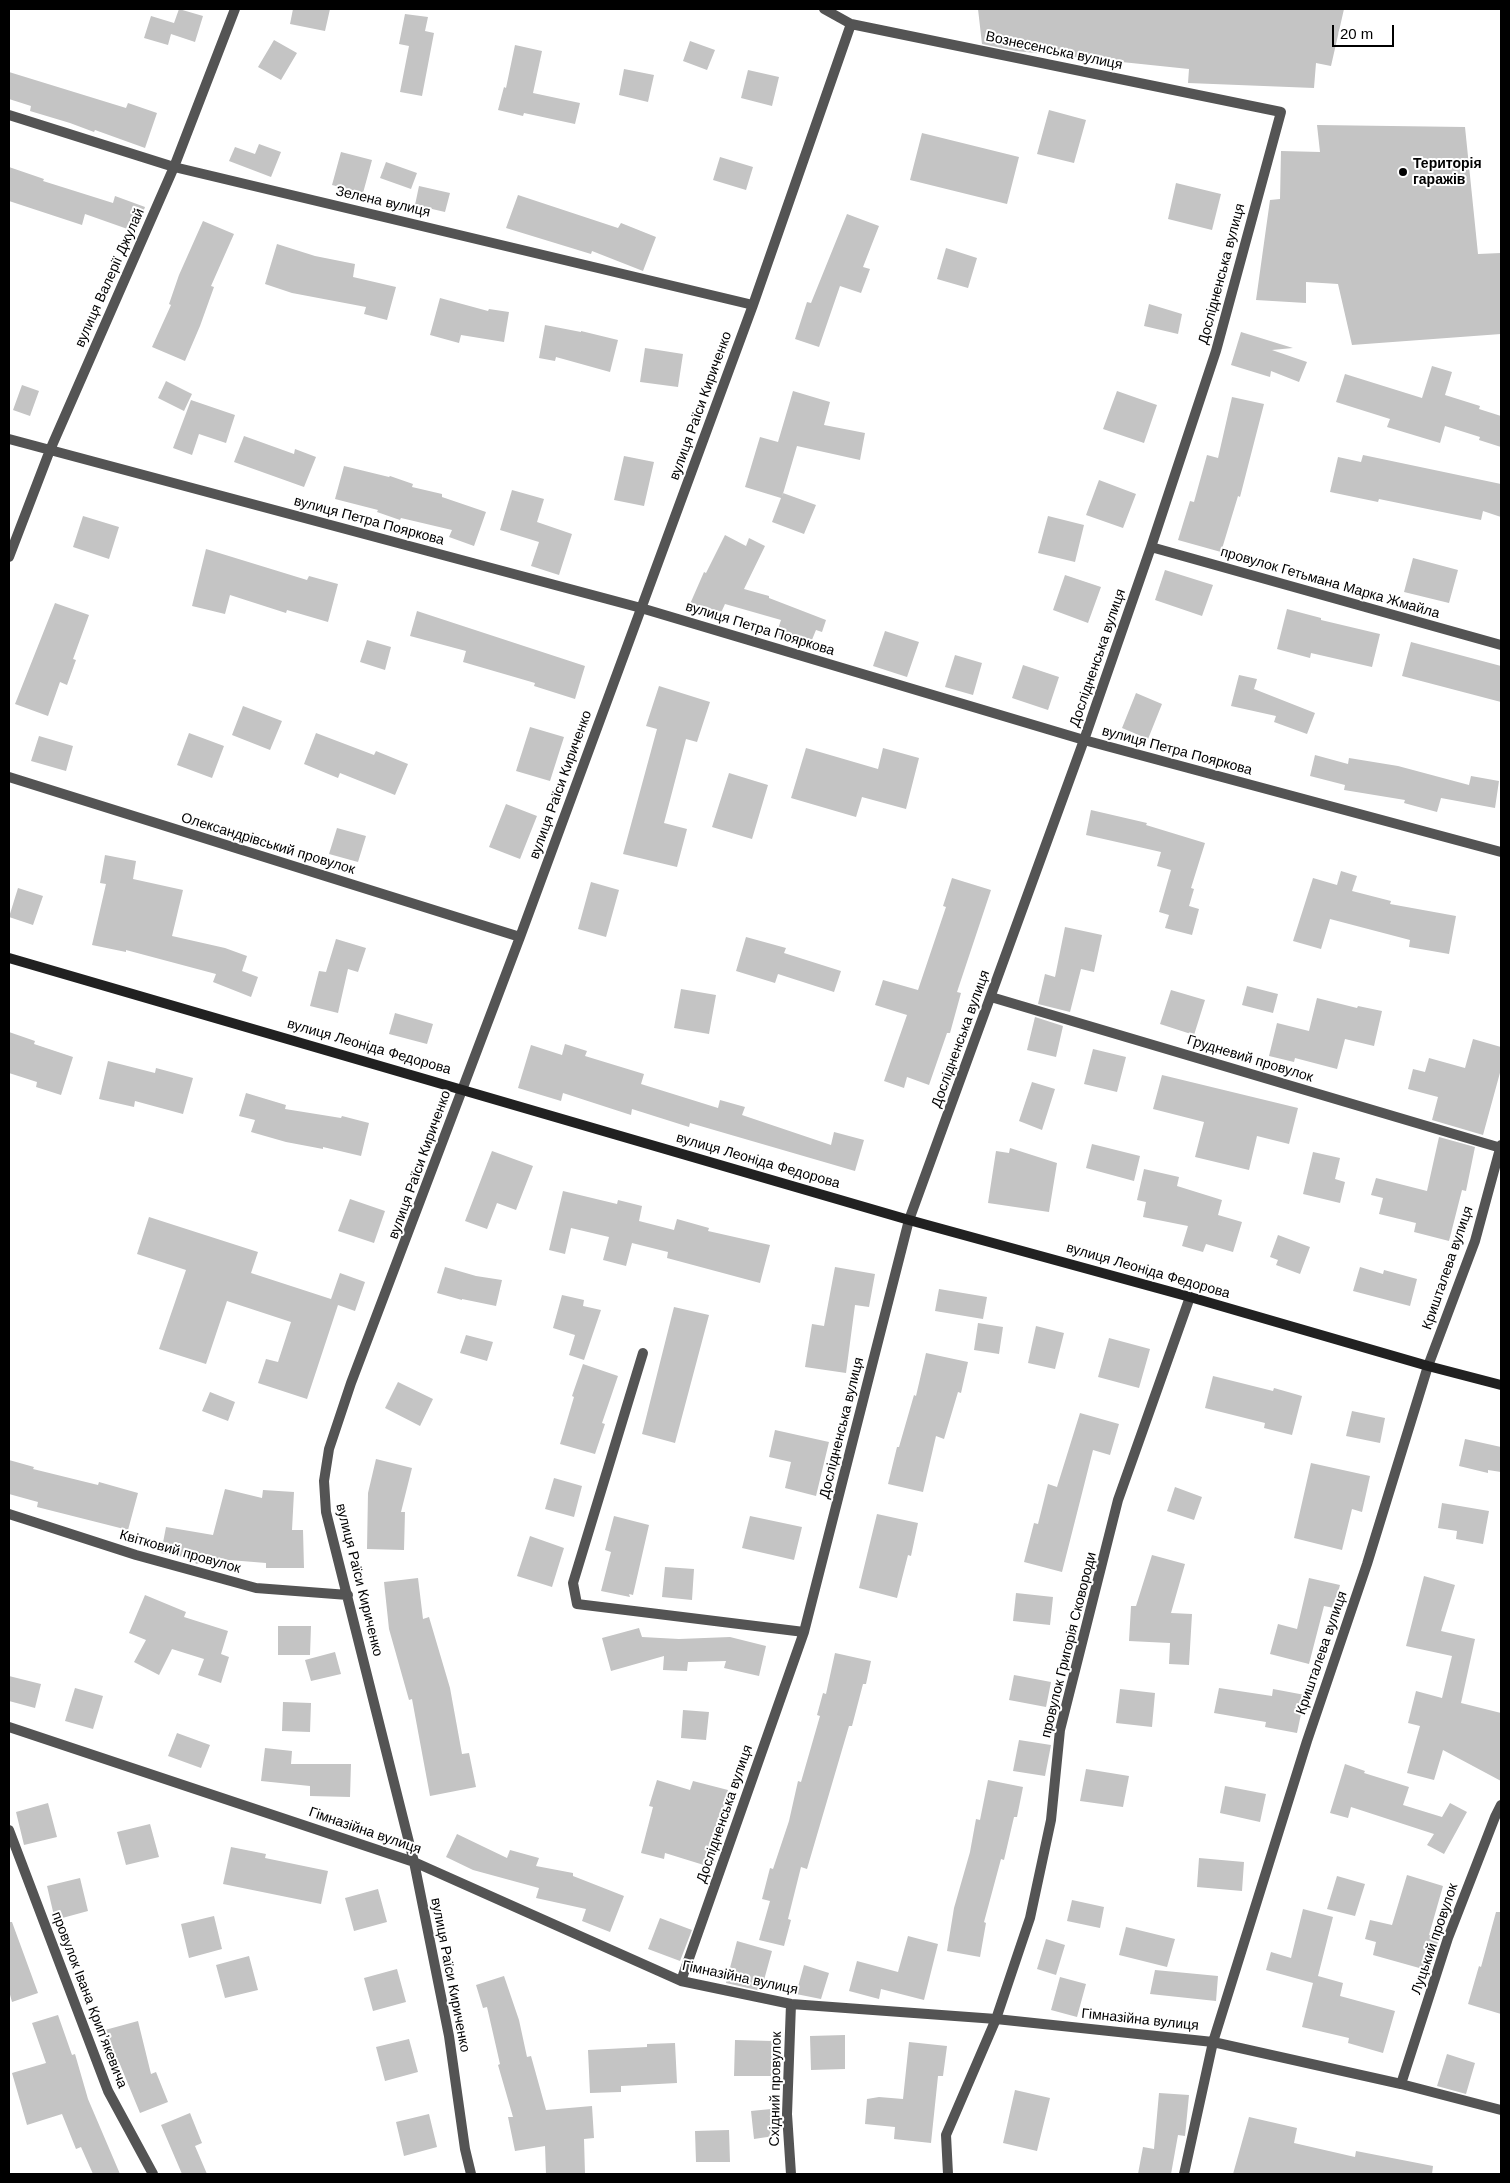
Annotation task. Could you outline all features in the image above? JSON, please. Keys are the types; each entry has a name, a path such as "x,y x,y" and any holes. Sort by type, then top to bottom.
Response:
{"street":[{"name":"вулиця Валерії Джулай","path":"9,557 50,450 174,167 235,9"},
{"name":"Вознесенська вулиця","path":"824,9 851,24 1281,112"},
{"name":"вулиця Раїси Кириченко","path":"471,2174 465,2149 449,2036 414,1862 326,1512 324,1481 329,1450 351,1384 520,937 640,608 754,305 851,24"},
{"name":"Дослідненська вулиця","path":"681,1981 804,1632 909,1220 1084,740 1151,546 1216,351 1281,112"},
{"name":"Зелена вулиця","path":"9,115 174,167 754,305"},
{"name":"вулиця Петра Пояркова","path":"9,439 640,608 1084,740 1501,852"},
{"name":"провулок Гетьмана Марка Жмайла","path":"1151,546 1501,645"},
{"name":"Олександрівський провулок","path":"9,777 520,937"},
{"name":"вулиця Леоніда Федорова","path":"9,958 463,1088 909,1220 1501,1385"},
{"name":"Грудневий провулок","path":"991,997 1501,1147"},
{"name":"Кришталева вулиця","path":"1184,2174 1213,2042 1307,1741 1367,1564 1428,1366 1475,1241 1501,1147"},
{"name":"провулок Григорія Сковороди","path":"948,2174 946,2135 996,2019 1030,1918 1051,1820 1060,1730 1118,1500 1190,1297"},
{"path":"643,1353 573,1583 577,1604 804,1632"},
{"name":"Квітковий провулок","path":"9,1514 136,1555 256,1588 348,1595"},
{"name":"Гімназійна вулиця","path":"9,1727 414,1862 681,1981 791,2004 996,2019 1213,2042 1401,2084 1501,2110"},
{"name":"Луцький провулок","path":"1401,2084 1448,1938 1501,1805"},
{"name":"провулок Івана Крипʼякевича","path":"9,1830 108,2091 153,2174"},
{"name":"Східний провулок","path":"791,2004 787,2114 791,2174"}],"building":[{"path":"179,9 203,16 195,42 171,34 168,45 144,38 151,16 174,23"},
{"path":"293,9 330,9 325,31 290,24"},
{"path":"978,9 1344,9 1331,66 1316,63 1314,88 1188,83 1189,69 1016,51 982,44"},
{"path":"405,14 428,17 425,31 434,33 422,96 400,92 409,46 399,44"},
{"path":"274,40 297,53 281,80 258,67"},
{"path":"690,41 715,50 707,70 683,61"},
{"path":"515,45 542,51 533,93 580,103 575,124 524,113 523,116 498,110 504,87 506,88"},
{"path":"624,69 654,75 648,102 619,95"},
{"path":"748,70 779,77 772,106 741,98"},
{"path":"9,72 126,108 128,103 157,113 145,148 95,130 94,132 30,111 31,106 9,99"},
{"path":"1049,110 1086,120 1074,163 1037,154"},
{"path":"1317,125 1465,127 1478,254 1501,253 1501,334 1352,345 1338,284 1306,282 1306,303 1256,300 1270,200 1280,199 1281,151 1320,152"},
{"path":"922,133 1019,157 1007,204 910,180"},
{"path":"259,144 281,152 271,177 229,161 235,147 255,154"},
{"path":"341,152 372,160 363,193 332,185"},
{"path":"720,157 753,167 746,190 713,180"},
{"path":"386,162 417,173 411,189 380,178"},
{"path":"9,167 44,179 43,181 113,203 115,196 145,207 136,232 85,214 82,225 9,201"},
{"path":"1176,183 1221,194 1212,230 1168,219"},
{"path":"419,186 450,193 445,212 415,205"},
{"path":"518,195 618,228 621,223 656,237 643,271 592,251 591,254 506,228"},
{"path":"847,214 879,226 863,267 870,269 861,293 840,286 819,347 795,339 807,302 811,303"},
{"path":"203,221 234,234 211,286 214,287 185,361 152,347 171,305 169,304 179,275"},
{"path":"277,244 315,256 355,264 353,277 396,287 387,320 364,314 366,307 292,293 265,284"},
{"path":"946,248 977,258 968,288 937,279"},
{"path":"440,298 488,311 489,309 509,312 504,342 461,335 459,343 430,335"},
{"path":"1149,304 1182,314 1178,334 1144,326"},
{"path":"545,325 618,340 610,372 556,357 555,361 539,358"},
{"path":"1241,332 1293,348 1272,350 1307,362 1299,382 1271,371 1270,377 1231,365"},
{"path":"645,348 683,354 678,387 640,382"},
{"path":"1432,366 1452,372 1445,395 1480,406 1479,409 1501,416 1501,447 1479,440 1480,437 1445,426 1440,443 1387,427 1390,419 1336,402 1345,374 1422,398"},
{"path":"166,381 192,394 184,411 158,398"},
{"path":"22,385 39,391 30,416 13,410"},
{"path":"793,391 830,402 824,425 865,433 860,460 797,446 783,493 816,505 804,534 772,522 781,498 745,487 760,437 778,442"},
{"path":"1117,391 1157,405 1144,443 1103,429"},
{"path":"1232,397 1264,404 1240,497 1238,496 1221,552 1178,540 1190,501 1194,502 1207,455 1218,458"},
{"path":"191,400 235,415 226,443 199,434 192,455 173,448"},
{"path":"244,436 294,454 295,449 316,457 304,487 234,462"},
{"path":"1363,455 1501,484 1501,517 1483,511 1481,520 1379,499 1378,502 1330,492 1338,457 1361,462"},
{"path":"624,456 654,462 644,506 614,500"},
{"path":"344,466 390,476 413,484 412,487 442,494 442,497 486,512 474,546 449,537 452,530 401,518 400,520 377,512 378,510 335,499"},
{"path":"1099,480 1136,494 1123,528 1086,515"},
{"path":"512,490 544,499 537,522 572,534 559,575 531,566 539,542 500,530"},
{"path":"83,516 119,527 109,559 73,547"},
{"path":"1048,516 1084,525 1075,562 1038,553"},
{"path":"725,535 746,546 749,538 765,546 744,589 769,596 769,598 826,620 822,632 816,630 809,647 776,635 781,620 725,604 719,617 690,604 704,572 706,573"},
{"path":"206,549 307,580 309,576 338,584 328,622 287,610 286,613 230,595 225,614 192,606"},
{"path":"1413,558 1458,570 1449,603 1404,592"},
{"path":"1165,570 1213,585 1202,616 1155,600"},
{"path":"1065,575 1101,587 1088,623 1053,610"},
{"path":"55,603 89,615 73,659 76,660 67,685 60,682 48,716 15,704"},
{"path":"1287,609 1321,618 1321,620 1380,634 1372,667 1311,653 1310,658 1277,649"},
{"path":"417,611 585,666 575,699 534,686 535,683 463,662 466,651 410,636"},
{"path":"885,631 919,642 907,677 873,666"},
{"path":"367,640 391,647 385,670 360,662"},
{"path":"1411,642 1501,666 1501,702 1402,676"},
{"path":"955,655 982,663 973,695 945,687"},
{"path":"1023,665 1059,677 1048,710 1012,698"},
{"path":"1239,675 1257,679 1254,689 1315,713 1307,734 1274,722 1276,716 1231,706"},
{"path":"659,686 710,702 697,742 686,739 664,823 687,829 677,867 623,854 657,729 646,726"},
{"path":"1136,693 1162,704 1148,739 1122,728"},
{"path":"243,706 282,721 270,750 232,735"},
{"path":"530,727 564,737 550,781 516,771"},
{"path":"189,733 224,746 212,778 177,765"},
{"path":"316,733 374,755 376,751 408,764 395,795 340,773 338,778 304,764"},
{"path":"39,736 73,746 66,771 31,761"},
{"path":"806,748 878,769 883,748 919,758 906,809 862,797 856,817 791,798"},
{"path":"1315,755 1348,764 1349,758 1398,766 1469,785 1471,776 1499,781 1495,808 1441,798 1437,812 1404,803 1405,800 1344,790 1345,785 1310,776"},
{"path":"729,773 768,785 752,839 712,827"},
{"path":"506,804 537,816 520,859 489,847"},
{"path":"1091,810 1147,823 1146,825 1205,843 1191,888 1194,889 1189,906 1199,909 1192,935 1165,928 1169,915 1159,912 1171,870 1157,866 1161,852 1086,835"},
{"path":"337,828 366,836 358,862 329,854"},
{"path":"105,855 136,861 133,879 183,890 172,936 225,948 247,956 242,971 258,977 251,997 213,982 216,974 126,950 126,952 92,945 106,884 100,883"},
{"path":"1341,871 1357,876 1352,891 1391,901 1390,904 1456,916 1449,954 1409,947 1410,940 1330,919 1321,949 1293,941 1313,878 1337,885"},
{"path":"952,878 991,890 957,992 961,993 950,1033 947,1033 929,1085 907,1077 904,1088 884,1081 907,1015 875,1005 883,980 918,990 946,907 943,906"},
{"path":"591,882 619,890 606,937 578,929"},
{"path":"18,888 43,896 33,925 9,917"},
{"path":"1065,927 1102,935 1094,972 1081,969 1070,1012 1038,1004 1045,974 1055,977"},
{"path":"746,937 786,948 784,953 841,971 834,992 778,974 775,983 736,971"},
{"path":"336,939 366,948 358,972 348,969 338,1013 310,1006 319,971 326,972"},
{"path":"1247,986 1278,994 1273,1013 1242,1005"},
{"path":"681,989 716,995 709,1034 674,1028"},
{"path":"1171,990 1205,1000 1194,1035 1160,1024"},
{"path":"1317,998 1357,1008 1358,1006 1382,1011 1374,1046 1345,1039 1337,1069 1295,1058 1294,1062 1269,1056 1277,1023 1309,1031"},
{"path":"395,1013 433,1024 427,1044 389,1034"},
{"path":"1035,1017 1063,1026 1056,1057 1027,1050"},
{"path":"9,1032 35,1041 34,1044 73,1057 61,1095 36,1087 37,1082 9,1073"},
{"path":"1473,1039 1501,1047 1501,1069 1483,1135 1432,1120 1438,1097 1408,1089 1413,1069 1425,1072 1429,1058 1465,1068"},
{"path":"565,1044 587,1051 585,1056 644,1074 641,1084 718,1108 720,1100 745,1107 742,1115 831,1145 834,1132 864,1140 855,1171 690,1123 689,1127 632,1109 631,1115 563,1093 561,1101 518,1088 531,1045 562,1055"},
{"path":"1093,1049 1126,1057 1117,1092 1084,1084"},
{"path":"108,1061 155,1073 156,1068 193,1078 183,1114 135,1101 134,1107 99,1099"},
{"path":"1162,1075 1298,1108 1289,1144 1257,1136 1249,1170 1195,1157 1204,1122 1153,1109"},
{"path":"1032,1082 1055,1089 1042,1130 1019,1121"},
{"path":"246,1093 286,1105 285,1109 341,1118 342,1116 369,1123 361,1156 323,1147 323,1149 286,1142 251,1132 255,1120 239,1116"},
{"path":"1439,1137 1475,1147 1466,1191 1462,1190 1449,1241 1414,1232 1416,1223 1379,1214 1383,1198 1371,1195 1376,1178 1427,1191"},
{"path":"1092,1144 1140,1156 1134,1181 1086,1168"},
{"path":"1010,1148 1057,1163 1049,1212 988,1203 996,1151 1009,1153"},
{"path":"492,1151 533,1166 516,1210 497,1203 487,1229 465,1221"},
{"path":"1313,1152 1340,1158 1335,1179 1345,1182 1340,1203 1303,1194"},
{"path":"1144,1169 1179,1177 1177,1186 1222,1200 1218,1215 1242,1222 1233,1252 1206,1244 1203,1252 1182,1246 1188,1226 1143,1217 1146,1202 1137,1200"},
{"path":"563,1191 617,1204 618,1200 642,1206 639,1221 674,1230 677,1219 709,1228 708,1231 770,1245 760,1283 667,1258 668,1252 632,1243 626,1266 603,1260 609,1237 571,1228 565,1254 549,1250"},
{"path":"350,1199 385,1211 374,1243 338,1231"},
{"path":"149,1217 258,1252 251,1273 331,1299 340,1273 365,1282 355,1311 338,1305 307,1399 258,1383 266,1359 278,1362 291,1322 227,1301 206,1364 159,1349 186,1270 137,1254"},
{"path":"1278,1235 1310,1247 1300,1274 1276,1265 1278,1260 1270,1257"},
{"path":"445,1267 476,1276 502,1280 496,1306 437,1293"},
{"path":"835,1267 875,1274 869,1307 855,1305 846,1373 805,1367 812,1324 824,1326"},
{"path":"1360,1267 1383,1274 1384,1270 1417,1279 1410,1306 1353,1291"},
{"path":"939,1289 987,1297 983,1319 935,1311"},
{"path":"562,1295 584,1300 583,1306 601,1310 584,1360 569,1355 575,1335 553,1328"},
{"path":"674,1307 709,1315 675,1443 642,1434"},
{"path":"978,1323 1003,1327 999,1354 974,1350"},
{"path":"1036,1326 1064,1333 1055,1369 1028,1363"},
{"path":"466,1335 493,1342 487,1361 460,1353"},
{"path":"1109,1338 1150,1349 1139,1388 1098,1377"},
{"path":"926,1353 968,1362 961,1393 958,1392 944,1439 936,1436 923,1492 888,1484 897,1447 899,1447 914,1395 916,1396"},
{"path":"583,1364 618,1376 602,1423 605,1424 595,1454 560,1444 574,1397 572,1396"},
{"path":"1213,1376 1273,1391 1274,1388 1302,1396 1292,1435 1264,1428 1265,1423 1205,1408"},
{"path":"398,1382 433,1399 420,1426 385,1408"},
{"path":"210,1392 235,1402 228,1421 202,1411"},
{"path":"1352,1411 1385,1418 1380,1443 1346,1436"},
{"path":"1080,1413 1119,1424 1110,1455 1093,1450 1062,1572 1024,1562 1034,1523 1038,1524 1048,1484 1057,1487"},
{"path":"775,1430 829,1442 816,1496 785,1488 791,1462 769,1457"},
{"path":"1465,1439 1501,1447 1501,1472 1488,1470 1488,1473 1459,1466"},
{"path":"376,1459 412,1468 401,1512 405,1512 404,1550 367,1549 368,1493"},
{"path":"9,1460 34,1467 33,1469 98,1485 99,1482 138,1493 128,1530 37,1507 38,1502 9,1494"},
{"path":"1311,1463 1370,1476 1362,1512 1352,1509 1342,1550 1294,1538"},
{"path":"554,1478 582,1486 574,1517 545,1509"},
{"path":"1175,1487 1202,1497 1194,1520 1167,1511"},
{"path":"225,1489 262,1498 263,1490 294,1492 292,1530 303,1530 304,1568 266,1568 266,1563 217,1559 196,1564 194,1559 161,1553 166,1527 213,1535"},
{"path":"1442,1503 1489,1511 1483,1544 1456,1539 1457,1531 1438,1528"},
{"path":"877,1514 918,1523 911,1556 908,1555 897,1598 859,1588"},
{"path":"614,1516 649,1525 633,1595 629,1594 630,1597 601,1591 611,1552 605,1550"},
{"path":"750,1516 802,1527 794,1560 742,1548"},
{"path":"530,1536 564,1548 552,1587 517,1576"},
{"path":"1152,1555 1185,1564 1171,1613 1192,1614 1189,1665 1169,1664 1170,1643 1129,1641 1131,1606 1136,1606"},
{"path":"665,1567 694,1569 692,1600 662,1597"},
{"path":"1424,1576 1455,1585 1441,1631 1475,1639 1461,1703 1501,1713 1501,1781 1443,1750 1434,1780 1407,1773 1420,1726 1408,1723 1416,1691 1442,1698 1452,1656 1406,1646"},
{"path":"418,1578 423,1619 429,1617 450,1688 462,1754 469,1753 476,1787 430,1796 412,1699 409,1700 389,1629 384,1582"},
{"path":"1309,1578 1340,1585 1334,1608 1324,1606 1309,1664 1270,1654 1278,1624 1297,1629"},
{"path":"1016,1593 1053,1597 1050,1625 1013,1621"},
{"path":"145,1595 186,1612 184,1617 228,1631 221,1654 229,1657 221,1683 198,1675 204,1659 172,1649 159,1675 134,1662 146,1640 129,1633"},
{"path":"278,1626 311,1626 310,1655 278,1655"},
{"path":"639,1628 642,1637 679,1639 730,1637 766,1646 759,1676 724,1668 726,1661 688,1662 687,1671 663,1670 664,1656 611,1671 602,1638"},
{"path":"335,1652 341,1674 311,1681 305,1660"},
{"path":"835,1653 871,1661 866,1684 863,1684 852,1726 849,1726 807,1869 801,1867 788,1919 791,1920 784,1946 759,1940 770,1901 762,1899 770,1868 773,1869 789,1821 798,1781 801,1782 820,1716 817,1715 823,1693 826,1694"},
{"path":"1014,1675 1051,1682 1046,1707 1009,1700"},
{"path":"9,1676 41,1684 35,1708 9,1701"},
{"path":"75,1688 103,1696 93,1729 65,1721"},
{"path":"1219,1688 1272,1696 1273,1689 1305,1695 1297,1733 1265,1727 1266,1722 1214,1713"},
{"path":"1120,1689 1155,1693 1152,1727 1116,1723"},
{"path":"283,1702 311,1703 310,1732 282,1731"},
{"path":"683,1710 709,1712 706,1740 681,1738"},
{"path":"177,1733 210,1745 201,1768 168,1756"},
{"path":"1019,1740 1051,1745 1045,1776 1013,1771"},
{"path":"265,1748 292,1751 291,1764 351,1764 350,1797 310,1796 310,1786 261,1781"},
{"path":"1345,1764 1365,1771 1364,1773 1409,1787 1403,1805 1442,1817 1450,1803 1467,1812 1444,1854 1427,1845 1434,1834 1351,1807 1348,1818 1330,1813"},
{"path":"1086,1769 1129,1776 1123,1807 1080,1801"},
{"path":"657,1780 690,1790 693,1781 728,1790 707,1866 665,1853 664,1859 641,1853 653,1807 649,1806"},
{"path":"988,1780 1023,1787 1017,1817 1014,1817 1004,1860 1001,1859 984,1922 986,1923 980,1957 947,1951 954,1908 970,1852 976,1819 980,1820"},
{"path":"1225,1786 1266,1794 1260,1822 1220,1813"},
{"path":"48,1803 57,1837 24,1845 16,1812"},
{"path":"150,1824 159,1857 126,1865 117,1832"},
{"path":"457,1834 507,1858 510,1850 539,1858 536,1866 573,1873 573,1876 624,1896 610,1932 582,1921 586,1909 536,1898 539,1888 473,1870 446,1857"},
{"path":"231,1847 266,1854 265,1858 328,1871 321,1904 223,1884"},
{"path":"1199,1858 1244,1862 1242,1891 1197,1887"},
{"path":"1407,1875 1443,1886 1429,1935 1439,1938 1430,1971 1373,1955 1376,1942 1365,1939 1370,1920 1392,1925"},
{"path":"1337,1876 1365,1884 1355,1916 1327,1909"},
{"path":"80,1878 88,1911 55,1920 47,1886"},
{"path":"378,1889 387,1922 354,1931 345,1898"},
{"path":"1072,1900 1104,1907 1100,1928 1067,1921"},
{"path":"1303,1909 1333,1917 1318,1976 1343,1983 1340,1996 1395,2011 1383,2053 1348,2043 1349,2038 1302,2027 1313,1983 1266,1970 1271,1952 1291,1958"},
{"path":"1496,1912 1501,1912 1501,2014 1468,2004 1479,1966 1481,1967"},
{"path":"214,1916 222,1949 189,1958 181,1924"},
{"path":"660,1918 692,1930 680,1961 648,1949"},
{"path":"9,1922 12,1922 38,1993 12,2002 9,1991"},
{"path":"1126,1927 1175,1939 1167,1967 1119,1955"},
{"path":"908,1936 938,1944 924,2000 881,1989 879,1999 849,1991 857,1961 898,1972"},
{"path":"1046,1939 1065,1945 1056,1975 1037,1969"},
{"path":"737,1941 772,1951 761,1991 726,1983"},
{"path":"249,1956 258,1990 225,1998 216,1965"},
{"path":"804,1965 829,1973 821,1999 796,1994"},
{"path":"397,1969 406,2002 373,2011 364,1978"},
{"path":"1155,1970 1218,1976 1216,2001 1150,1994"},
{"path":"504,1976 519,2020 527,2057 531,2056 546,2110 592,2106 594,2138 584,2139 585,2174 546,2174 545,2146 515,2151 508,2117 513,2117 498,2065 500,2064 487,2007 483,2008 476,1985"},
{"path":"1060,1977 1086,1984 1077,2017 1051,2010"},
{"path":"58,2015 72,2055 75,2054 88,2099 120,2174 93,2174 81,2147 76,2149 62,2114 27,2125 12,2073 46,2063 32,2023"},
{"path":"138,2021 151,2074 156,2072 168,2102 140,2113 119,2062 113,2063 105,2030"},
{"path":"845,2035 845,2069 811,2070 810,2036"},
{"path":"409,2039 418,2072 385,2081 376,2047"},
{"path":"735,2040 772,2041 771,2076 734,2076"},
{"path":"909,2042 947,2046 943,2076 938,2076 931,2143 894,2139 895,2127 865,2124 867,2099 879,2097 903,2099"},
{"path":"675,2043 677,2083 621,2086 621,2092 590,2093 588,2050 647,2047 647,2044"},
{"path":"1447,2054 1475,2063 1466,2094 1437,2086"},
{"path":"1015,2090 1050,2098 1037,2151 1003,2143"},
{"path":"1159,2093 1189,2095 1185,2136 1178,2135 1171,2174 1138,2174 1143,2147 1154,2149"},
{"path":"771,2109 774,2136 754,2139 751,2111"},
{"path":"190,2113 202,2143 195,2146 207,2174 182,2174 161,2125"},
{"path":"429,2114 437,2147 404,2156 396,2122"},
{"path":"1249,2117 1297,2128 1294,2143 1355,2157 1356,2151 1433,2166 1432,2174 1233,2174"},
{"path":"729,2130 730,2162 696,2162 695,2131"}],"place":[{"name":"Територія гаражів","path":"1403,172"}]}
